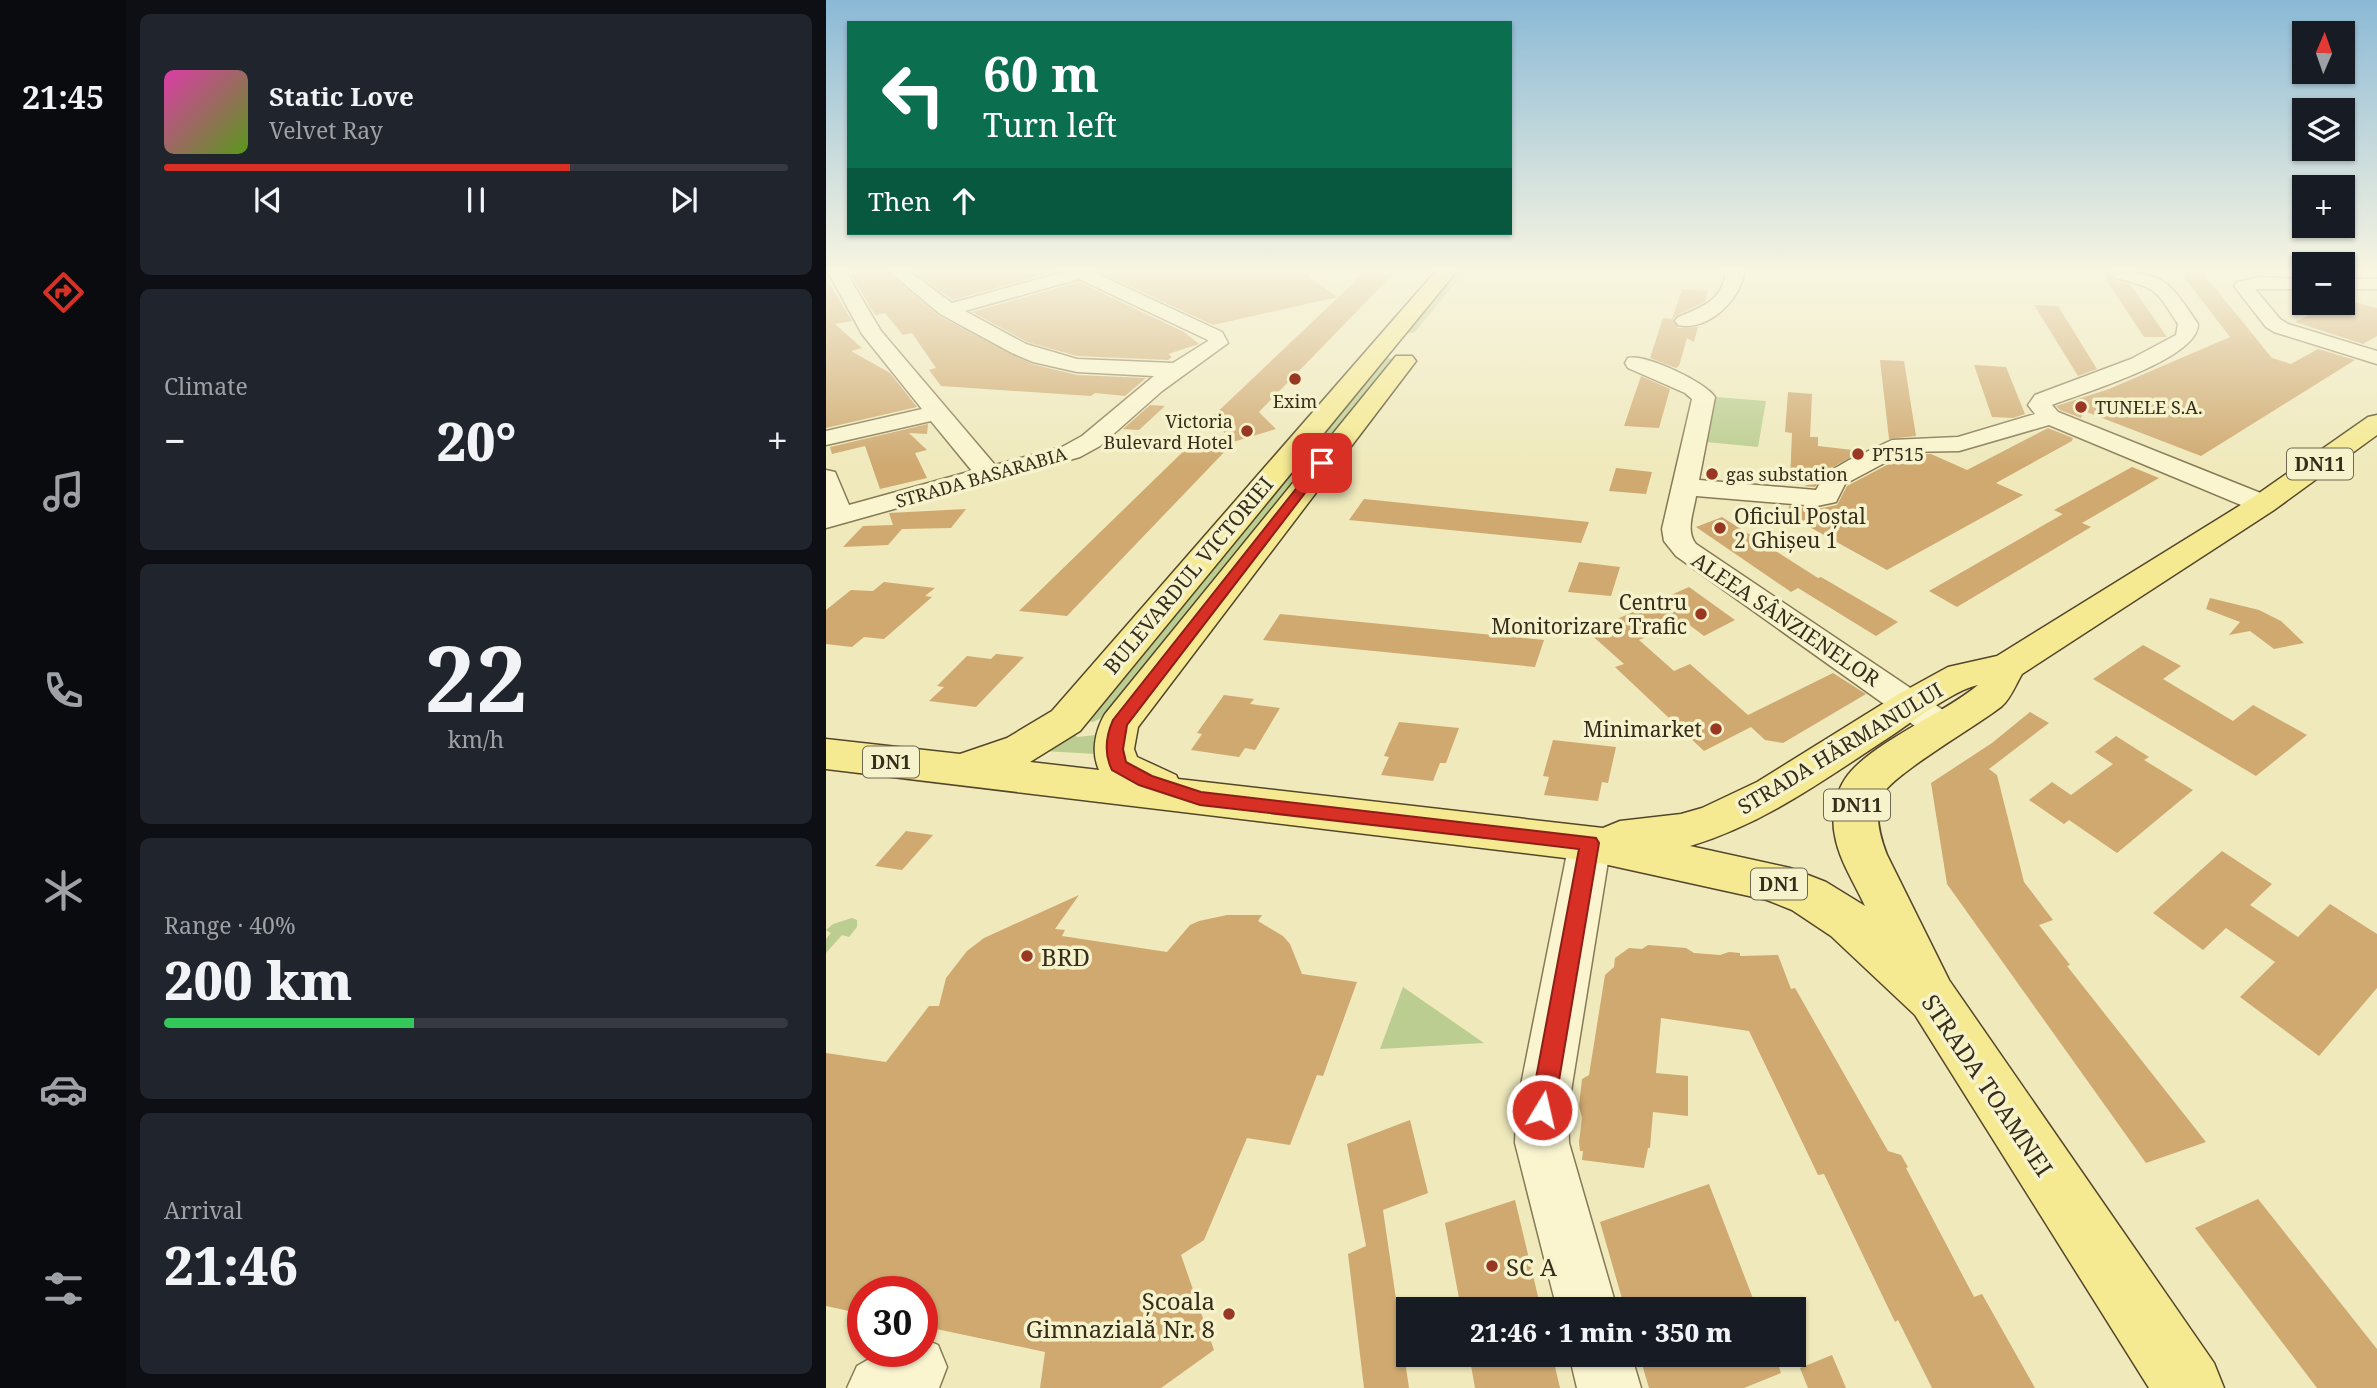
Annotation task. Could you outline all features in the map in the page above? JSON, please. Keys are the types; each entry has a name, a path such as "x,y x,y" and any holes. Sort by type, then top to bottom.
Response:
{"main road":[{"name":"BULEVARDUL VICTORIEI","path":"1119,724 1406,337"},
{"name":"BULEVARDUL VICTORIEI","path":"956,770 999,760 1019,751 1066,721 1408,337"},
{"name":"STRADA HĂRMANULUI","path":"1590,843 1681,831 1714,821 1926,716 1992,695 2008,666 2263,504 2377,423"},
{"name":"STRADA HĂRMANULUI","path":"1926,716 1887,765 1862,787 1856,810 1857,836 1864,855 1933,998"},
{"path":"1066,721 1070,728 1079,733 1092,734 1107,732 1119,724"},
{"path":"1119,724 1114,749 1118,765 1145,780 1200,799"},
{"name":"DN1","path":"826,754 1590,843"},
{"name":"STRADA TOAMNEI","path":"1590,843 1773,882 1809,896 1848,921 1933,998 2189,1388"}],"street":[{"path":"874,337 985,470"},
{"path":"1001,337 1044,358 1089,366 1176,370"},
{"name":"STRADA BASARABIA","path":"833,519 1071,452 1091,441 1145,393 1215,345 1219,341 1216,337"},
{"path":"2183,337 2176,344 2129,366 2043,400 2041,409 2050,417 2263,504"},
{"path":"2309,337 2377,358"},
{"name":"ALEEA SÂNZIENELOR","path":"1636,363 1693,388 1704,397 1676,529 1678,541 1685,550 1926,716"},
{"path":"826,438 937,412"},
{"path":"1684,487 1817,498 1826,496 1834,480 1858,465 1901,445 1959,444 2050,417"},
{"path":"826,478 833,519"},
{"path":"1584,1297 1542,1143 1542,1110 1590,843"},
{"path":"1603,1367 1609,1388"}],"green space":[{"path":"1393,359 1103,717 1093,722 1087,720 1383,360"},
{"path":"1716,397 1766,401 1758,447 1706,442"},
{"path":"1069,733 1078,737 1095,735 1097,754 1043,751"},
{"path":"852,918 857,920 857,927 849,937 842,935 826,953 826,939 831,933 826,930 833,924"},
{"path":"1403,987 1484,1043 1380,1049"}],"building":[{"path":"826,337 849,337 862,348 851,351 890,373 917,407 826,428"},
{"path":"915,337 979,337 1032,364 1077,375 1146,378 1125,396 1095,393 1091,396 941,386 929,370 936,368"},
{"path":"1017,337 1190,337 1199,344 1168,354 1172,357 1168,360 1077,356"},
{"path":"1297,337 1332,337 1259,412 1276,429 1233,442 1211,418"},
{"path":"1657,337 1695,337 1694,342 1687,338 1679,366 1676,368 1650,358"},
{"path":"2054,337 2077,337 2097,369 2078,376"},
{"path":"2230,337 2255,337 2272,358 2291,364 2318,349 2355,360 2201,456 2084,411 2081,418 2056,406 2109,389"},
{"path":"2341,337 2376,337 2363,344"},
{"path":"1880,360 1904,361 1916,436 1889,439"},
{"path":"1974,365 2006,367 2025,414 2013,418 1992,417"},
{"path":"1641,376 1670,389 1659,428 1624,426"},
{"path":"1788,392 1812,394 1810,437 1818,437 1818,446 1862,451 1824,472 1815,487 1804,486 1814,483 1790,482 1792,433 1785,432"},
{"path":"1150,405 1165,406 1139,430 1123,429"},
{"path":"928,424 927,434 909,433 927,450 915,453 927,478 880,489 865,446 832,454 830,447"},
{"path":"2048,428 2073,438 2072,441 1996,483 2023,495 1887,570 1788,515 1789,506 1817,509 1837,505 1847,486 1906,455 1931,454 1967,470"},
{"path":"1193,442 1231,445 1067,616 1019,611"},
{"path":"2132,467 2159,478 2082,523 2091,527 1957,607 1929,591 2063,514 2054,510"},
{"path":"1616,468 1652,472 1646,494 1609,491"},
{"path":"1364,499 1589,522 1581,543 1349,520"},
{"path":"966,509 951,528 902,529 888,545 843,547 863,526 893,525 889,513"},
{"path":"1722,517 1818,578 1821,577 1898,622 1876,636 1798,588 1791,592 1696,527"},
{"path":"1579,562 1620,567 1611,596 1568,592"},
{"path":"884,582 935,588 925,596 932,597 884,639 864,637 852,647 826,644 826,610 851,590 873,591"},
{"path":"1689,587 1735,620 1704,636 1683,620 1639,640 1674,671 1690,664 1748,715 1833,673 1866,694 1783,743 1765,740 1751,727 1704,751 1615,667 1624,664 1588,632"},
{"path":"2210,598 2259,610 2281,621 2304,643 2274,649 2250,631 2229,635 2240,622 2206,609"},
{"path":"1280,614 1544,640 1535,667 1263,640"},
{"path":"2143,645 2181,666 2163,679 2233,721 2253,705 2307,735 2256,776 2093,679"},
{"path":"996,654 1024,657 976,707 929,701 944,687 937,686 967,656 991,659"},
{"path":"1224,695 1254,699 1250,704 1280,708 1255,750 1245,748 1239,757 1191,750 1202,734 1197,733"},
{"path":"2030,712 2049,723 1989,769 1997,775 2024,882 2053,920 2039,925 2070,965 2067,966 2206,1142 2146,1163 1947,884 1931,783 1992,743"},
{"path":"1399,722 1459,728 1446,763 1440,763 1433,781 1381,775 1389,757 1384,756"},
{"path":"2116,736 2149,757 2144,760 2193,790 2117,853 2069,820 2064,824 2029,800 2052,782 2071,795 2113,764 2095,752"},
{"path":"1553,740 1616,747 1608,783 1602,782 1598,801 1544,795 1549,777 1543,776"},
{"path":"906,831 933,835 902,870 875,866"},
{"path":"2222,851 2272,884 2250,905 2298,937 2330,904 2377,934 2377,988 2319,1056 2240,997 2275,962 2226,928 2203,950 2153,913"},
{"path":"1079,895 1055,929 1065,930 1062,936 1167,952 1190,925 1199,921 1227,915 1262,915 1258,921 1283,936 1290,944 1302,974 1357,982 1323,1076 1317,1075 1290,1145 1247,1138 1204,1240 1181,1255 1214,1350 1161,1388 1040,1388 1045,1352 938,1329 938,1276 847,1276 847,1311 826,1306 826,1053 886,1062 929,1006 939,1006 946,978 967,951 984,938"},
{"path":"1648,945 1686,948 1694,953 1720,955 1729,952 1740,953 1740,956 1778,955 1791,989 1795,988 1888,1151 1901,1155 1974,1297 1982,1294 2035,1388 1932,1388 1898,1320 1895,1322 1824,1174 1818,1175 1749,1031 1661,1018 1656,1073 1688,1076 1688,1116 1653,1112 1650,1148 1644,1168 1582,1160 1583,1151 1580,1151 1579,1142 1582,1118 1579,1106 1582,1079 1589,1075 1605,975 1614,967 1615,958 1629,948 1642,949"},
{"path":"1410,1120 1428,1193 1383,1210 1396,1299 1396,1367 1406,1367 1409,1388 1364,1388 1348,1254 1366,1246 1347,1144"},
{"path":"1709,1184 1752,1297 1622,1297 1600,1222"},
{"path":"2258,1199 2377,1349 2377,1388 2317,1388 2195,1228"},
{"name":"SC A","path":"1515,1200 1538,1297 1459,1297 1445,1223"},
{"path":"1832,1355 1846,1388 1808,1388 1800,1368"},
{"path":"1471,1367 1555,1367 1560,1388 1475,1388"},
{"path":"1643,1367 1779,1367 1781,1373 1744,1388 1649,1388"}],"place":[{"name":"Exim","path":"1295,379"},
{"name":"TUNELE S.A.","path":"2081,407"},
{"name":"Victoria Bulevard Hotel","path":"1247,431"},
{"name":"PT515","path":"1858,454"},
{"name":"gas substation","path":"1712,474"},
{"name":"Oficiul Poștal 2 Ghișeu 1","path":"1720,528"},
{"name":"Centru Monitorizare Trafic","path":"1701,614"},
{"name":"Minimarket","path":"1716,729"},
{"name":"BRD","path":"1027,956"},
{"name":"SC A","path":"1492,1266"},
{"name":"Școala Gimnazială Nr. 8","path":"1229,1314"}],"route":[{"path":"1322,463 1119,724 1114,749 1118,765 1145,780 1200,799 1590,843 1542,1110"}]}
